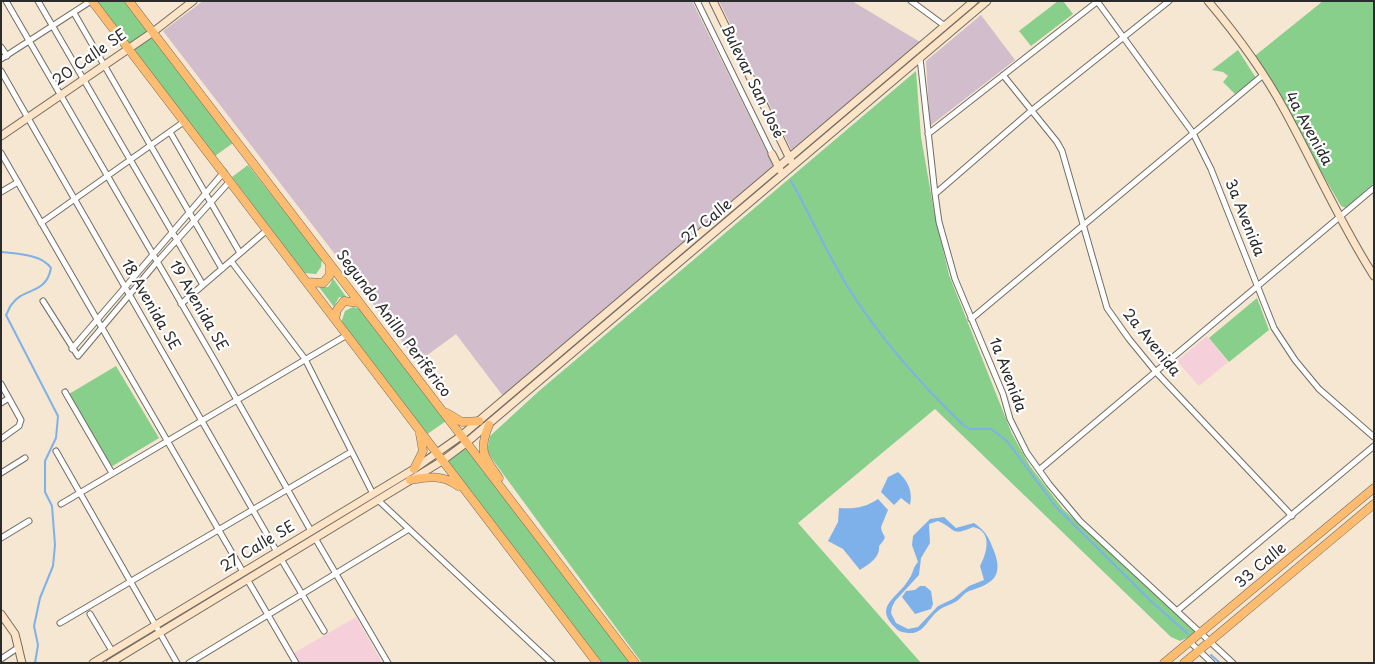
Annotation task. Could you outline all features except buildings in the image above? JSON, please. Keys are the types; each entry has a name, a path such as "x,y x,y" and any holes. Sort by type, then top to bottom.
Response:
{"main road":[{"path":"92,1 597,663"},
{"name":"Segundo Anillo Periférico","path":"129,1 635,663"},
{"name":"20 Calle SE","path":"1,136 153,32 193,1"},
{"name":"Bulevar San José","path":"713,1 794,166"},
{"name":"27 Calle","path":"440,457 461,436 974,1"},
{"name":"27 Calle","path":"440,457 466,443 489,425 987,1"},
{"name":"4a Avenida","path":"1208,1 1239,40 1284,110 1339,218 1374,276"},
{"name":"Bulevar San José","path":"772,154 782,175"},
{"path":"307,282 318,284 328,279 330,264"},
{"path":"335,319 340,305 344,301 359,303"},
{"path":"437,405 453,418 462,422 480,421"},
{"path":"489,425 482,445 484,453 519,512"},
{"path":"414,469 422,451 419,430"},
{"name":"27 Calle SE","path":"110,663 315,538 414,469 440,457"},
{"name":"27 Calle SE","path":"93,663 311,531 410,480 440,457"},
{"path":"410,480 432,477 445,478 466,492"},
{"name":"33 Calle","path":"1164,663 1374,488"},
{"name":"33 Calle","path":"1184,663 1374,504"},
{"path":"1,614 15,634 22,663"}],"street":[{"name":"19 Avenida SE","path":"6,1 105,175 153,253 311,531"},
{"path":"38,1 203,285"},
{"path":"1,46 4,57 92,1"},
{"name":"Bulevar San José","path":"697,1 772,154"},
{"path":"911,1 945,26"},
{"path":"928,134 1098,1"},
{"name":"3a Avenida","path":"1098,1 1193,133 1212,169 1274,328 1295,360 1319,389 1374,437"},
{"path":"935,194 1032,111 1123,36 1169,1"},
{"path":"74,13 222,269"},
{"name":"1a Avenida","path":"920,58 939,222 955,279 1018,434 1039,470 1064,503 1091,532 1210,641"},
{"name":"18 Avenida SE","path":"1,71 124,287 203,419 277,552"},
{"name":"2a Avenida","path":"1003,75 1062,152 1107,308 1156,372 1292,516"},
{"path":"971,319 1262,76"},
{"path":"41,223 75,200 129,158 185,121"},
{"path":"170,132 212,201 240,253"},
{"path":"1,153 243,572"},
{"path":"72,349 205,191 224,172"},
{"path":"43,301 78,356 129,294 230,181"},
{"path":"1,192 18,182"},
{"path":"1039,470 1374,188"},
{"path":"181,304 267,230"},
{"path":"231,261 305,359 375,497 552,663"},
{"path":"61,504 347,335"},
{"path":"1,384 21,420 19,426 1,439"},
{"path":"65,392 112,473"},
{"path":"1,402 9,398"},
{"path":"1178,610 1374,446"},
{"path":"56,451 157,624 177,663"},
{"path":"60,623 352,452"},
{"path":"1,473 25,458"},
{"path":"1,538 29,521"},
{"path":"189,663 409,529"},
{"path":"315,538 388,663"},
{"path":"281,559 324,630"},
{"path":"247,579 296,663"},
{"path":"90,614 112,651"},
{"path":"1210,641 1233,663"},
{"path":"1190,642 1212,663"},
{"path":"1,658 19,647"}],"shaded area":[{"path":"203,1 692,1 774,166 503,396 456,334 418,362 163,31"},
{"path":"719,1 852,1 920,42 792,151"},
{"path":"981,15 1015,60 930,126 926,61"},
{"path":"1207,336 1228,362 1199,386 1177,361"},
{"path":"356,617 382,663 299,663 294,653"}],"green space":[{"path":"93,1 129,1 151,32 128,47"},
{"path":"1058,1 1063,1 1073,14 1031,46 1019,31"},
{"path":"1323,1 1374,1 1374,183 1346,208 1341,206 1256,58 1256,55"},
{"path":"151,36 233,143 215,156 133,49"},
{"path":"1238,50 1256,78 1235,94 1223,82 1228,76 1223,72 1212,70"},
{"path":"916,71 921,137 934,211 949,275 1012,434 1030,466 1063,509 1198,633 1180,641 1171,637 935,409 798,523 921,663 642,663 487,452 490,436 539,391"},
{"path":"248,165 322,259 321,267 316,274 304,273 232,177"},
{"path":"332,277 347,298 339,297 334,307 319,287 328,287"},
{"path":"1257,298 1269,330 1229,362 1209,338"},
{"path":"353,307 360,309 446,421 426,435 341,323 345,311"},
{"path":"116,366 159,438 111,467 69,394"},
{"path":"466,444 630,663 599,663 443,461"}],"water":[{"path":"898,472 905,479 909,487 911,495 910,505 901,498 894,505 881,492 888,477"},
{"path":"878,499 888,510 881,527 885,538 879,546 876,557 860,570 843,549 828,541 838,522 839,508 859,507"},
{"path":"944,517 956,528 974,523 978,526 987,535 994,551 998,567 997,573 990,582 967,592 957,601 943,607 919,631 907,633 899,631 891,622 887,615 887,609 889,603 904,586 918,562 912,545 913,536 930,519","holes":["938,521 957,532 973,527 984,533 987,543 985,555 980,566 984,580 969,586 953,599 938,606 918,627 908,629 896,623 891,613 892,607 895,601 919,575 921,558 930,543 929,524"]},
{"path":"920,586 925,586 931,591 933,604 931,609 915,614 902,597 906,591 915,590"}],"waterway":[{"path":"791,181 844,281 865,313 904,363 963,425 970,429 991,429 1007,441 1056,507 1152,602 1188,634"},
{"path":"1,252 35,257 47,263 51,268 44,283 17,299 11,305 6,315 58,416 56,438 45,461 45,492 52,506 55,545 53,566 40,598 34,626 38,645 35,663"},
{"path":"1211,655 1220,663"}]}
